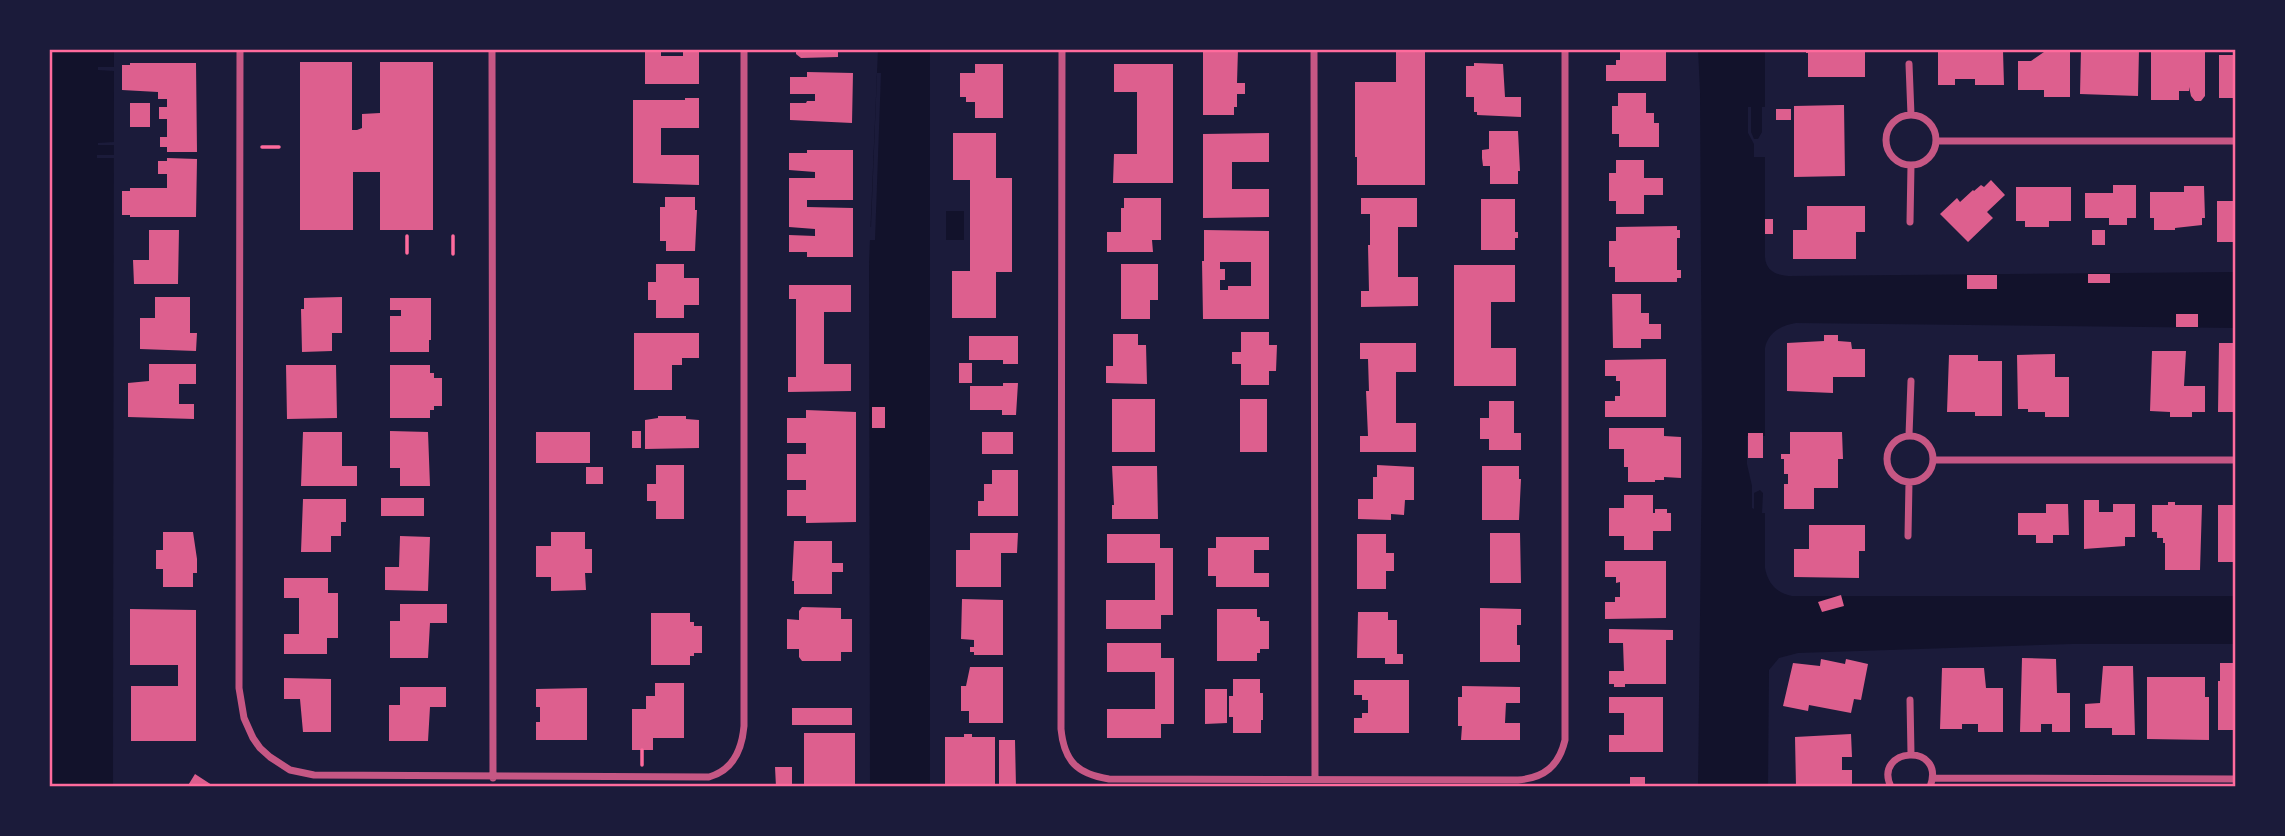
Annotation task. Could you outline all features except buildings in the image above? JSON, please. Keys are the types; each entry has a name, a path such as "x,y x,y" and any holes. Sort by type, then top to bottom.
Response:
{"street":[{"path":"240,49 239,688 244,718 253,738 270,758 301,773 331,777 493,778 709,777 729,767 741,746 744,726 744,49"},
{"path":"492,49 493,778"},
{"path":"1062,49 1061,729 1064,748 1076,766 1091,775 1109,779 1530,779 1549,771 1555,764 1563,748 1565,49"},
{"path":"1314,49 1315,778"},
{"path":"1909,64 1911,116"},
{"path":"1911,116 1931,125 1936,141 1931,155 1911,165 1903,164 1891,155 1886,140 1887,132 1894,122 1911,116"},
{"path":"1936,141 2236,141"},
{"path":"1910,222 1911,165"},
{"path":"1909,435 1911,381"},
{"path":"1909,435 1924,440 1933,453 1933,460 1931,470 1926,476 1919,481 1909,482 1896,478 1890,472 1886,456 1894,442 1909,435"},
{"path":"1933,460 2236,460"},
{"path":"1908,536 1909,482"},
{"path":"1910,700 1911,754"},
{"path":"1891,787 1888,775 1890,767 1901,756 1911,754 1929,763 1933,778 1930,787"},
{"path":"1933,778 2236,779"}],"path":[{"path":"262,147 279,147"},
{"path":"407,236 407,253"},
{"path":"453,236 453,254"}],"shaded area":[{"path":"50,49 114,49 113,787 49,787"},
{"path":"878,49 930,49 930,787 870,787 869,263"},
{"path":"1698,49 1765,49 1765,257 1767,266 1776,273 1789,276 2236,272 2236,328 1796,323 1776,331 1765,348 1765,568 1774,587 1792,596 2236,596 2236,644 2072,644 1798,653 1779,658 1769,670 1768,787 1698,787 1702,446"},
{"path":"946,211 964,211 964,240 946,240"}],"pier":[{"path":"114,57 118,57 118,171 114,171 114,158 97,158 97,155 114,155 114,145 98,143 114,142 114,71 98,70 98,67 114,67"},
{"path":"877,73 881,73 875,240 867,240 867,227 871,227"},
{"path":"1748,107 1751,107 1751,132 1754,139 1758,139 1762,132 1762,107 1768,107 1768,157 1754,157 1754,144 1748,133"},
{"path":"1747,436 1765,436 1765,446 1768,446 1768,458 1765,459 1765,513 1762,513 1763,493 1760,490 1754,493 1754,509 1752,508"}]}
